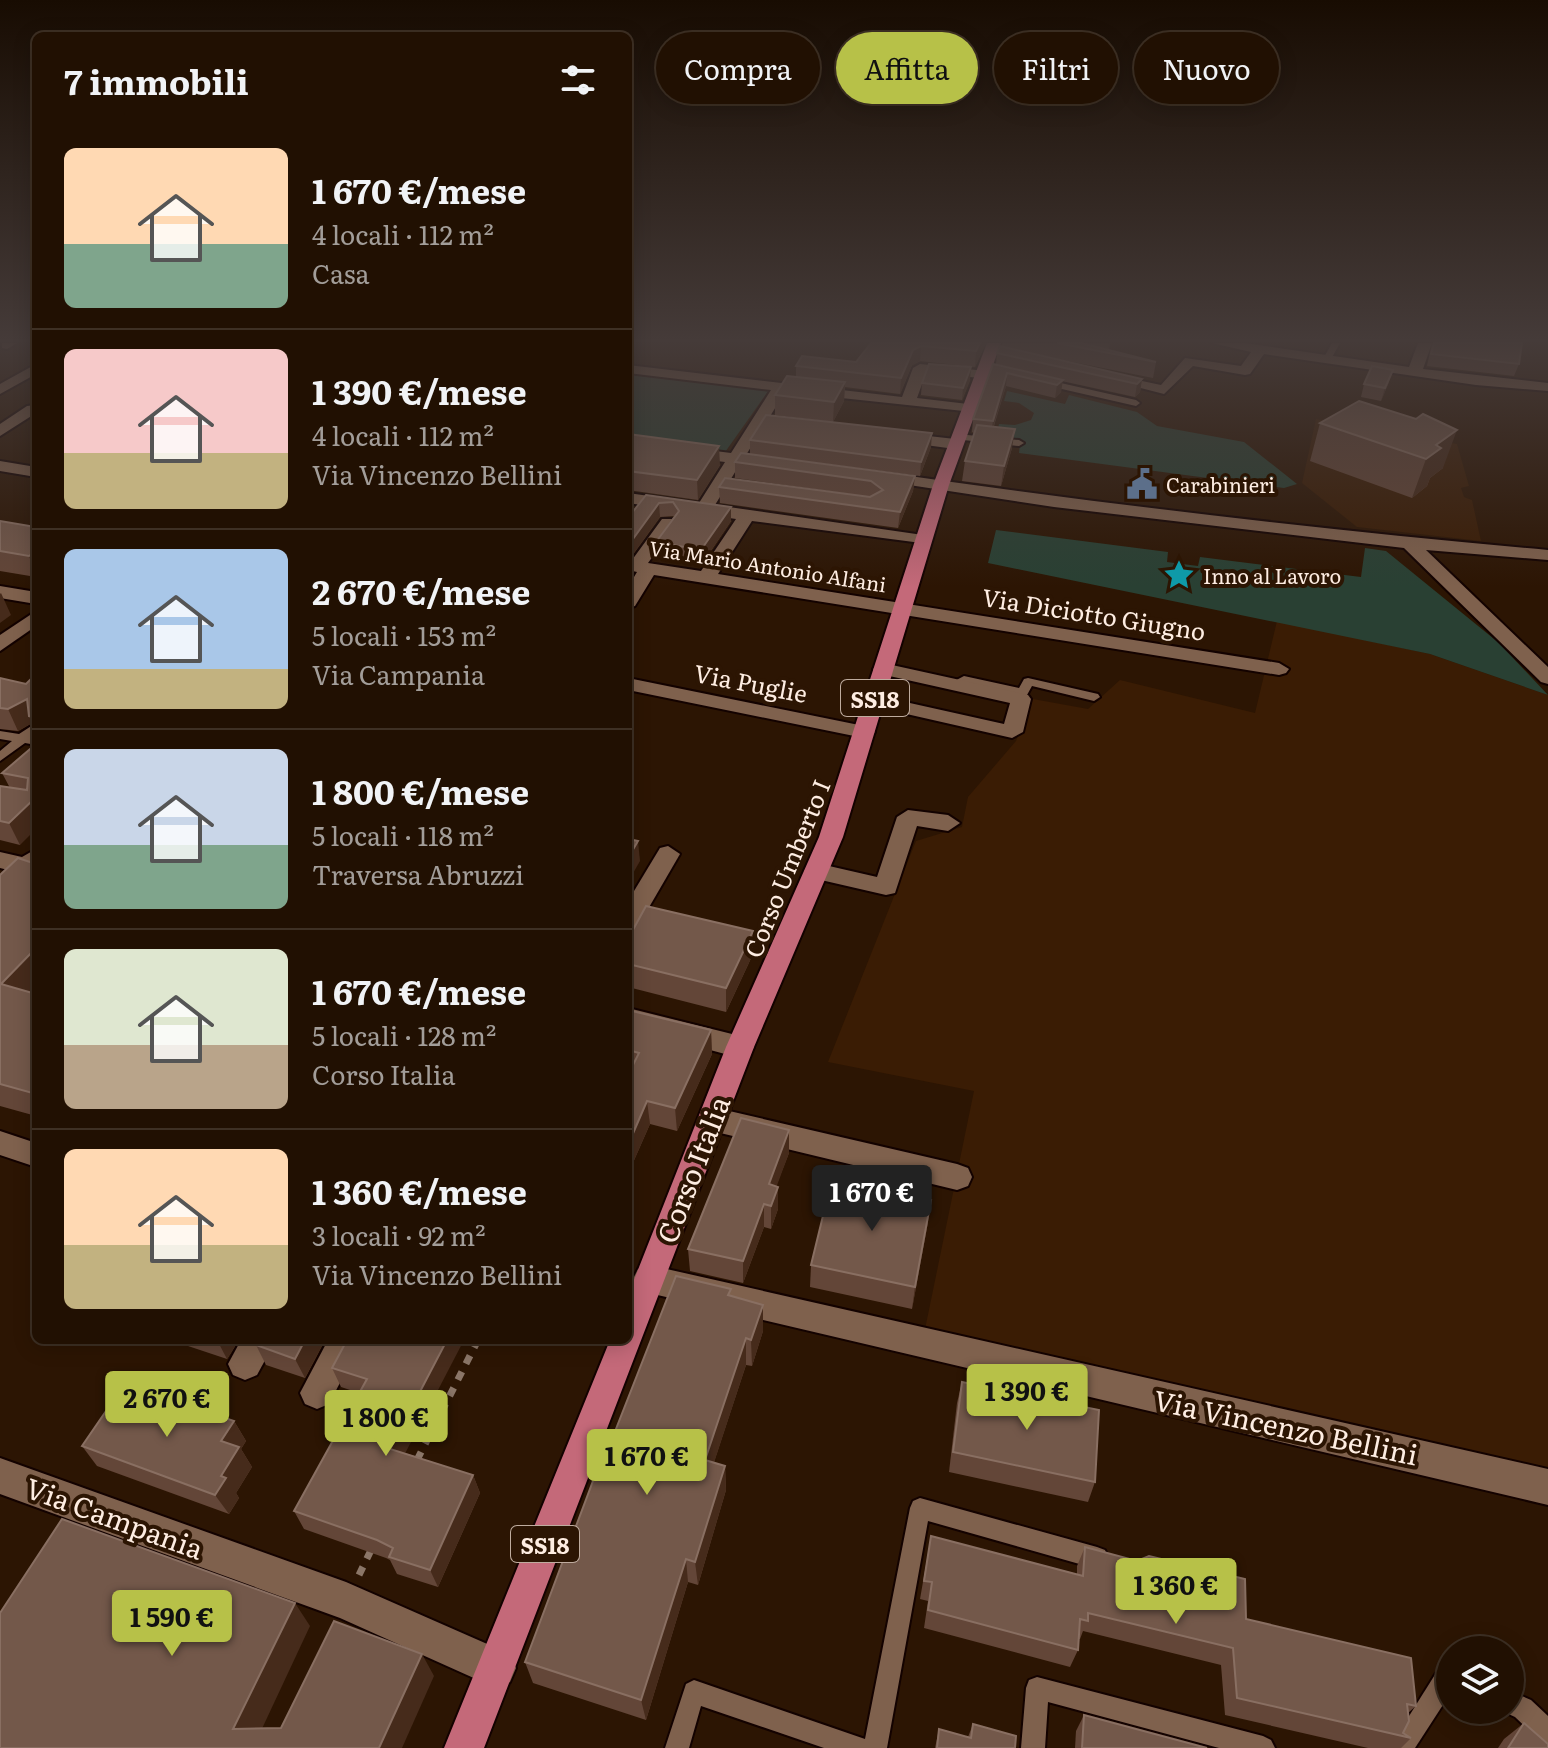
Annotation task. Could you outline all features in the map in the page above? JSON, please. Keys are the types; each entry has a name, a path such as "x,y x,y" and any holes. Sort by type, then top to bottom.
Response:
{"main road":[{"name":"Corso Umberto I","path":"740,1047 831,837 962,425"},
{"name":"Corso Italia","path":"632,1323 740,1047"},
{"name":"Corso Italia","path":"464,1748 624,1344"}],"street":[{"path":"705,507 728,485 736,459 765,425"},
{"path":"956,440 885,462 941,485 1054,502 1409,543 1548,555"},
{"path":"632,446 794,466"},
{"path":"0,466 32,471"},
{"path":"632,498 748,514 781,513 860,524 923,540"},
{"path":"706,578 748,514"},
{"path":"632,586 637,567 668,523"},
{"path":"1409,543 1548,678"},
{"name":"Via Mario Antonio Alfani","path":"637,567 901,609"},
{"path":"0,592 32,597"},
{"name":"Via Diciotto Giugno","path":"901,609 1279,669"},
{"path":"0,645 32,620"},
{"path":"874,701 1012,732 1021,699 883,669"},
{"name":"Via Puglie","path":"632,685 864,732"},
{"path":"816,871 886,887 908,817 948,823"},
{"path":"632,915 668,854"},
{"path":"0,860 32,863"},
{"path":"0,891 32,864"},
{"path":"632,1019 740,1047"},
{"path":"712,1119 957,1177"},
{"path":"0,1143 32,1154"},
{"name":"Via Vincenzo Bellini","path":"649,1279 902,1341 1413,1454 1548,1487"},
{"path":"317,1393 344,1344"},
{"name":"Via Campania","path":"0,1476 339,1614 496,1668"}],"lane":[{"path":"956,440 1019,443"},
{"path":"955,684 964,680 1023,692 1028,682 1094,697"},
{"path":"0,735 30,740"},
{"path":"0,757 30,740"},
{"path":"875,1748 920,1508 1114,1562"},
{"path":"1033,1748 1037,1688 1263,1748"},
{"path":"677,1748 694,1692 859,1748"},
{"path":"1401,1748 1436,1693"},
{"path":"1524,1709 1548,1733"}],"path":[{"path":"415,1463 476,1344"},
{"path":"339,1614 380,1532"}],"shaded area":[{"path":"1315,425 1347,425 1457,444 1469,486 1461,488 1464,497 1472,500 1481,541 1357,527 1302,483"},
{"path":"1277,621 1430,654 1548,695 1548,1474 924,1334 974,1091 828,1062 916,841 962,827 968,797 1016,741 1033,699 1088,709 1120,680 1255,713"}],"green space":[{"path":"632,425 745,425 723,455 632,443"},
{"path":"999,425 1155,425 1244,442 1297,484 1284,488 1019,453 1020,444 995,442"},
{"path":"996,530 1168,552 1167,562 1198,566 1200,557 1361,577 1365,548 1386,551 1499,643 1548,695 1430,654 988,563"}],"building":[{"path":"760,425 854,425 932,433 921,462 750,440"},
{"path":"977,425 1015,429 1004,466 965,461"},
{"path":"1325,425 1445,425 1457,430 1436,445 1441,448 1426,459"},
{"path":"632,435 719,446 697,480 632,472"},
{"path":"741,453 915,476 900,512 719,487 725,478 870,497 883,490 871,481 735,462"},
{"path":"646,495 731,507 701,550 656,542 679,511 673,502 659,503 633,539 632,513"},
{"path":"0,521 32,526 32,554 29,556 0,551"},
{"path":"0,678 26,684 32,678 32,716 29,716 27,699 8,709 0,708"},
{"path":"32,747 32,801 9,823 0,821 0,786 27,790 28,778 2,773"},
{"path":"18,858 32,863 32,952 1,984 32,993 32,1093 0,1084 0,875"},
{"path":"646,906 753,931 726,988 632,965 632,932"},
{"path":"632,1011 711,1030 675,1108 647,1101 632,1136 632,1067 639,1053 632,1051"},
{"path":"741,1118 789,1130 769,1184 778,1187 771,1206 764,1204 743,1261 688,1249"},
{"path":"832,1179 931,1200 915,1287 811,1265"},
{"path":"676,1276 731,1289 728,1295 763,1305 751,1340 746,1338 705,1460 725,1466 695,1562 686,1559 641,1700 525,1662 611,1433 614,1434"},
{"path":"257,1344 303,1344 295,1359"},
{"path":"345,1344 445,1344 390,1449 473,1475 430,1570 389,1557 393,1548 377,1540 294,1511 367,1379 332,1368"},
{"path":"962,1382 1099,1410 1095,1482 953,1452"},
{"path":"169,1391 222,1411 219,1416 234,1421 221,1441 239,1447 221,1476 226,1478 215,1495 82,1446 115,1398 120,1400 124,1394 156,1405"},
{"path":"62,1519 295,1603 233,1729 281,1728 334,1621 422,1654 379,1748 0,1748 0,1613"},
{"path":"931,1536 1083,1576 1085,1547 1137,1561 1149,1556 1245,1579 1246,1619 1411,1658 1416,1706 1407,1704 1409,1721 1403,1733 1411,1738 1237,1698 1233,1648 1088,1613 1088,1621 1080,1619 1078,1650 928,1610 932,1582 924,1581"},
{"path":"1084,1715 1207,1748 1082,1748"},
{"path":"1524,1723 1548,1744 1548,1748 1508,1748"},
{"path":"973,1724 1016,1736 1015,1748 937,1748 939,1729 971,1738"}],"place":[{"name":"Carabinieri","path":"1142,484"},
{"name":"Inno al Lavoro","path":"1179,575"}]}
